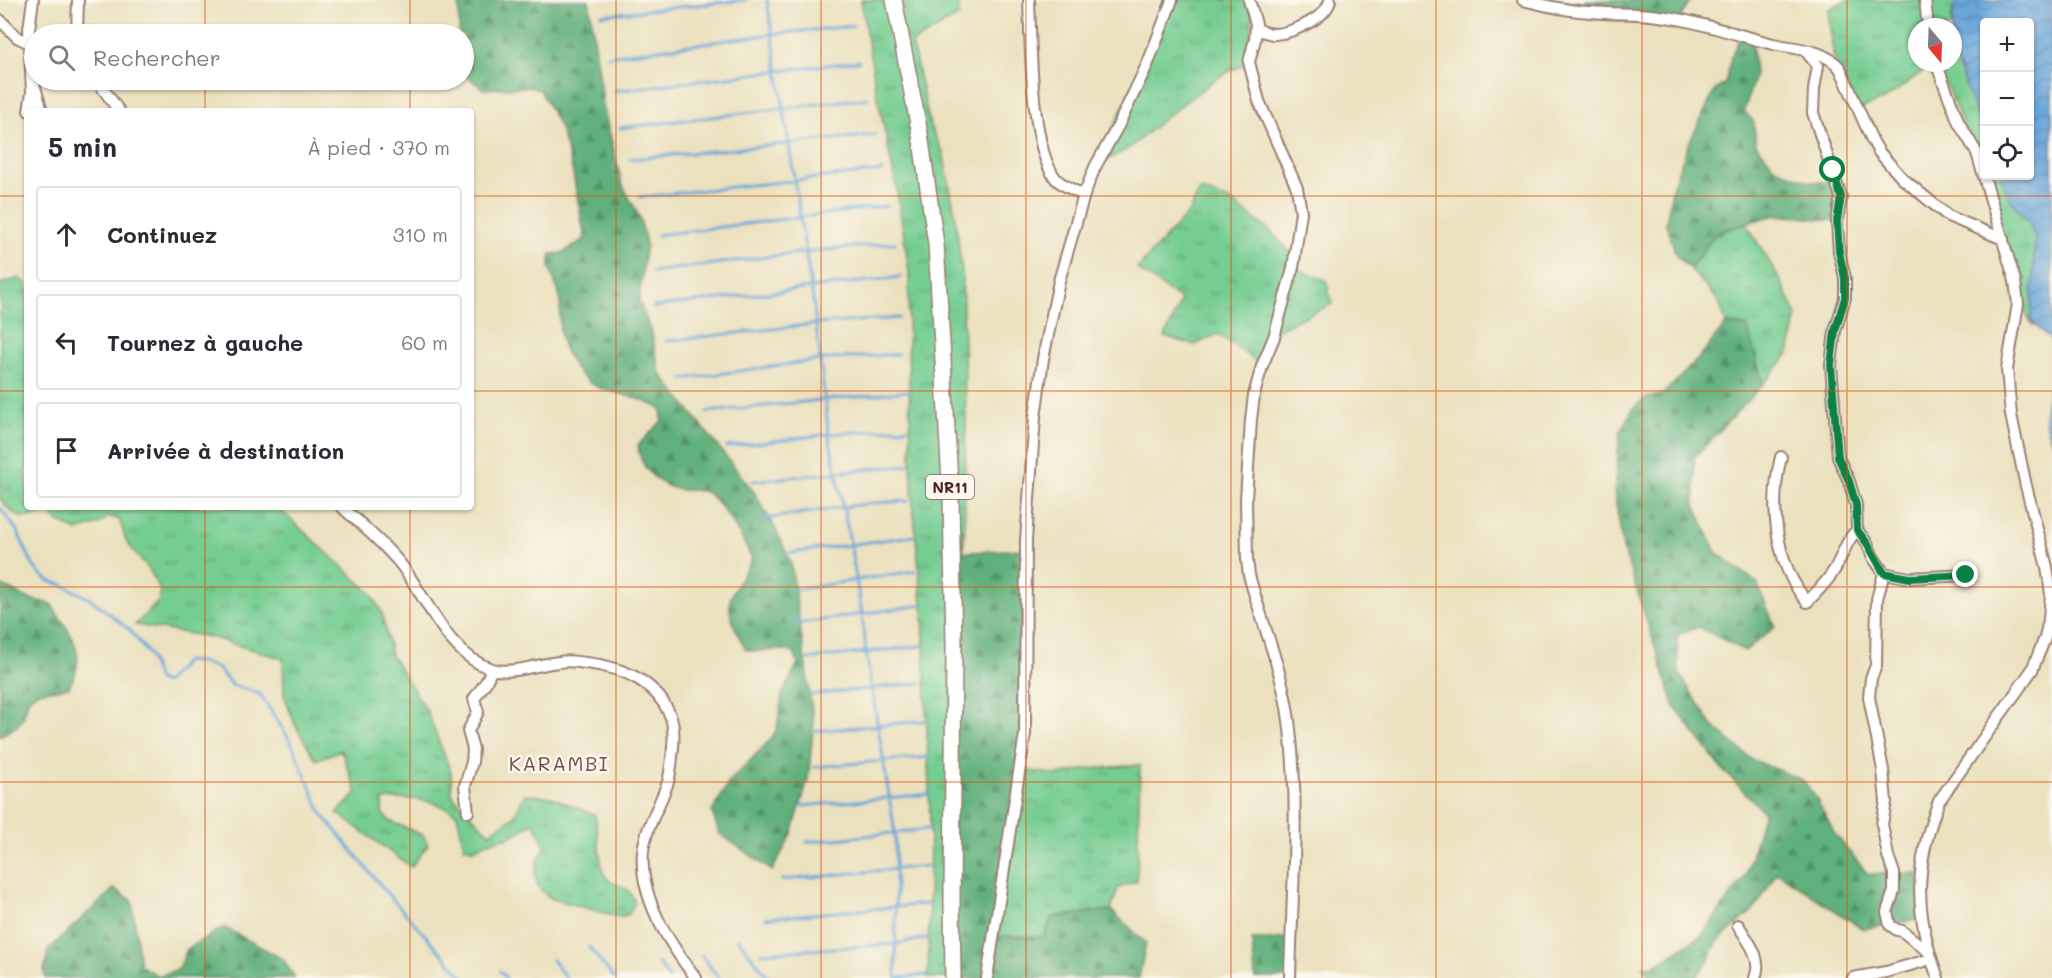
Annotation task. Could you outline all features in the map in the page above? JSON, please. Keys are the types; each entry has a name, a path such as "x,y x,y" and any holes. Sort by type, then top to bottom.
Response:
{"highway":[{"name":"NR11","path":"894,0 920,134 936,244 940,302 951,500 954,645 953,978"}],"street":[{"path":"29,24 33,0"},
{"path":"77,24 78,0"},
{"path":"1029,0 1037,124 1045,158 1056,179 1084,195"},
{"path":"987,978 1025,734 1026,540 1035,417 1043,359 1059,281 1084,195 1095,167 1139,83 1172,0"},
{"path":"1249,0 1256,29 1256,39 1249,62 1258,101 1297,188 1301,202 1293,268 1282,310 1254,395 1246,499 1247,560 1255,597 1278,666 1289,719 1294,804 1290,978"},
{"path":"1256,29 1272,34 1286,32 1320,17 1329,6 1330,0"},
{"path":"1523,0 1551,8 1652,15 1819,53 1834,61 1840,68 1872,140 1879,152 1902,178 1948,216 2003,239"},
{"path":"1924,0 1927,18"},
{"path":"0,20 17,37 24,40"},
{"path":"1805,50 1818,66 1813,113 1841,197 1837,221 1839,252 1845,278 1845,298 1835,331 1831,365 1838,457 1849,481 1856,505 1857,530 1884,573 1877,600 1876,666 1871,678 1869,697 1883,770 1886,802 1882,824 1887,856 1894,873 1894,891 1887,912 1890,926 1902,931 1930,955"},
{"path":"1938,978 1924,934 1918,893 1922,854 1930,822 1944,793 2032,670 2045,638 2049,619 2050,582 2011,415 2007,369 2018,304 2015,281 1977,153 1959,123 1939,72"},
{"path":"29,108 32,90"},
{"path":"36,90 41,108"},
{"path":"102,90 113,108"},
{"path":"1781,457 1775,480 1774,500 1783,561 1797,590 1807,602 1832,574 1844,554 1850,537 1857,530"},
{"path":"345,510 398,560 432,614 460,648 474,659 492,669 517,670 541,664 570,661 612,666 631,673 645,682 670,713 674,728 669,780 644,846 644,875 651,902 676,951 696,978"},
{"path":"1884,573 1910,578 1966,575"},
{"path":"468,812 465,786 472,762 472,749 468,730 478,712 474,697 489,678 492,669"},
{"path":"1738,925 1752,947 1759,964 1755,978"},
{"path":"1852,978 1886,972 1930,955"}],"green space":[{"path":"459,0 589,0 604,110 622,184 640,218 646,243 639,300 652,335 660,373 754,492 775,528 791,563 814,723 808,780 792,834 772,871 719,833 712,812 729,782 772,738 777,728 782,695 798,663 794,653 788,651 746,650 740,638 731,617 730,603 752,559 718,503 705,492 682,490 666,485 658,481 646,469 638,445 662,421 661,410 643,400 599,388 590,383 576,369 565,351 560,327 559,292 550,266 551,254 562,253 585,239 572,168 560,128 540,90 529,87 483,89 474,82 474,24 459,24"},
{"path":"861,0 958,0 959,16 912,43 930,126 943,152 954,208 962,270 966,420 964,552 952,553 953,978 928,978 930,820 923,615 912,492 908,345 909,271 896,185 876,90"},
{"path":"1172,0 1249,0 1253,10 1249,62 1217,78 1131,147 1095,167"},
{"path":"1585,0 1691,0 1675,27 1592,17"},
{"path":"1846,0 1956,0 1951,18 1908,18 1908,72 1922,72 1884,100 1858,109 1834,61 1828,10"},
{"path":"1739,38 1752,40 1755,75 1744,111 1754,122 1756,144 1775,168 1810,182 1837,182 1837,221 1776,215 1746,223 1715,234 1690,269 1676,255 1666,224 1672,188 1688,145 1715,90 1725,84 1731,57"},
{"path":"1940,72 1960,72 1980,122 1980,165"},
{"path":"1984,180 2003,180 2010,199 2031,226 2035,238 2031,317 2034,326 2018,304"},
{"path":"1200,190 1229,200 1268,229 1295,257 1293,268 1326,280 1332,304 1276,330 1262,366 1218,334 1195,345 1165,337 1181,300 1137,269 1189,212"},
{"path":"1746,223 1780,280 1797,315 1789,354 1763,384 1747,326 1726,324 1719,302 1690,269 1715,234"},
{"path":"19,278 24,282 24,510 280,510 371,593 382,613 391,655 427,711 451,772 452,795 489,833 514,816 525,794 552,797 595,815 603,872 612,883 628,890 635,902 629,914 619,917 553,899 540,889 536,869 545,848 539,831 533,823 514,835 488,842 474,850 464,847 457,814 448,809 422,800 383,800 382,813 390,821 423,835 428,845 411,867 337,813 357,793 341,750 316,760 296,727 284,695 283,659 210,637 135,625 158,602 161,592 149,569 127,543 119,519 108,517 99,524 77,531 56,520 48,512 21,517 6,506 0,499 0,284"},
{"path":"1726,324 1747,326 1763,384 1694,458 1695,505 1716,552 1757,583 1775,627 1745,651 1699,627 1677,635 1679,673 1712,725 1751,759 1803,780 1816,798 1835,834 1868,874 1919,873 1922,919 1863,929 1777,872 1755,909 1718,941 1696,978 1651,978 1641,966 1655,965 1702,935 1746,875 1764,812 1723,770 1675,708 1623,548 1614,492 1620,433 1633,409 1645,398 1663,394 1699,358"},
{"path":"1026,549 1025,734 994,936 1044,937 1052,917 1111,910 1146,943 1139,978 953,978 952,553"},
{"path":"0,585 30,599 51,604 75,643 78,664 69,687 37,692 29,698 23,719 16,727 0,736"},
{"path":"1140,765 1137,881 1118,888 1111,910 1052,917 1044,937 994,936 1021,769 1057,775 1087,769"},
{"path":"114,889 132,900 140,965 158,976 179,969 187,949 224,927 283,959 295,978 45,978 44,971 49,949"},
{"path":"1291,938 1290,978 1255,978 1252,940"}],"water":[{"path":"1956,0 2052,0 2052,343 2035,325 2031,317 2035,238 2031,226 2010,199 2003,180 2034,180 2034,18 1980,18 1980,122 1961,72 1962,18 1953,17"},
{"path":"2052,379 2052,441 2045,419"}],"waterway":[{"path":"601,15 746,0"},
{"path":"767,0 814,307 829,436 862,614 895,833 896,978"},
{"path":"608,56 853,26"},
{"path":"614,91 859,61"},
{"path":"620,128 868,98"},
{"path":"630,159 875,135"},
{"path":"640,197 882,171"},
{"path":"657,235 887,206"},
{"path":"652,272 895,243"},
{"path":"653,307 901,277"},
{"path":"666,341 816,324 899,318"},
{"path":"682,379 819,360 898,354"},
{"path":"707,412 909,391"},
{"path":"727,447 829,434 907,428"},
{"path":"753,481 908,465"},
{"path":"764,519 872,503 908,501"},
{"path":"0,508 16,529 39,573 49,581 63,585 92,600 130,630 149,655 158,680 165,683 186,661 202,662 218,669 232,685 260,694 291,742 322,814 386,892 464,978"},
{"path":"790,553 913,536"},
{"path":"793,590 915,571"},
{"path":"795,624 922,605"},
{"path":"808,659 922,646"},
{"path":"811,695 921,683"},
{"path":"816,731 924,721"},
{"path":"815,767 929,757"},
{"path":"802,806 930,794"},
{"path":"807,842 929,829"},
{"path":"782,880 926,866"},
{"path":"766,918 928,904"},
{"path":"762,953 896,944 928,938"},
{"path":"738,939 769,978"},
{"path":"589,947 614,978"},
{"path":"701,955 719,978"},
{"path":"552,960 566,978"},
{"path":"658,963 669,978"},
{"path":"500,971 506,978"},
{"path":"898,978 926,975"}],"district":[{"name":"KARAMBI","path":"559,763"}],"route":[{"path":"1833,170 1841,197 1837,221 1839,252 1845,278 1845,298 1835,331 1831,365 1832,395 1837,422 1838,457 1849,481 1856,505 1857,530 1884,573 1910,578 1966,575"}]}
